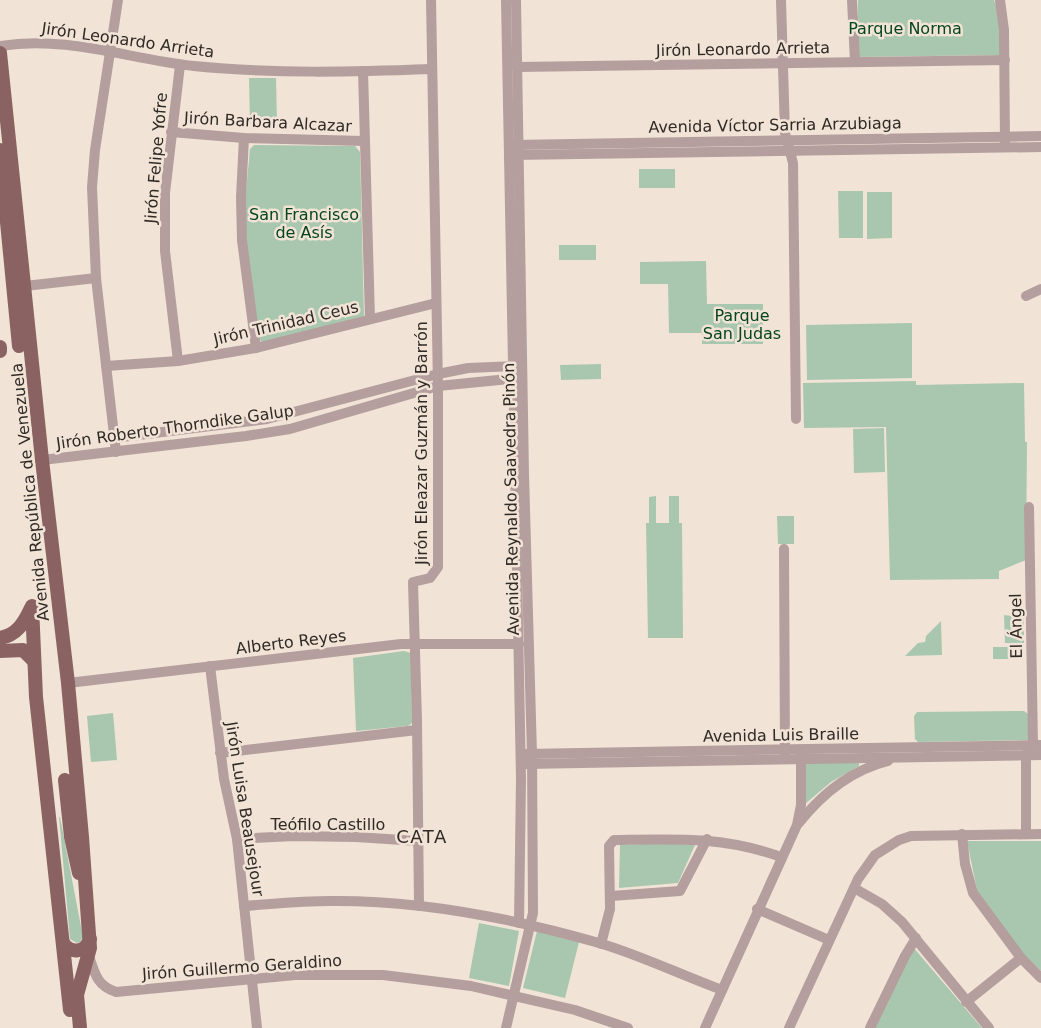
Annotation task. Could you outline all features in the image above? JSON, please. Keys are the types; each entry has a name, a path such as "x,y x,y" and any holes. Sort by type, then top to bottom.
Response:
{"main road":[{"name":"Avenida República de Venezuela","path":"0,53 42,460 68,683 71,776 90,939 89,956 78,987 80,1028"},
{"name":"Avenida República de Venezuela","path":"0,150 18,346"},
{"path":"11,271 25,286"},
{"path":"0,314 15,314"},
{"name":"Avenida República de Venezuela","path":"0,638 18,630 32,606 33,660 71,1028"},
{"path":"0,651 23,650 33,660"},
{"path":"44,763 57,779 71,776"},
{"name":"Avenida República de Venezuela","path":"71,776 68,811 73,853 86,891"},
{"path":"50,813 51,808 58,804 68,811"},
{"path":"63,943 72,950 78,951 88,945 90,939"}],"street":[{"path":"116,452 96,278 92,207 93,167 118,0"},
{"name":"Jirón Eleazar Guzmán y Barrón","path":"419,906 413,582 430,578 438,567 438,374 431,0"},
{"name":"Avenida Reynaldo Saavedra Pinón","path":"506,0 514,150 526,759 519,923"},
{"name":"Avenida Reynaldo Saavedra Pinón","path":"514,150 517,67 516,0"},
{"path":"781,0 787,139 791,151 796,419"},
{"path":"852,0 855,62"},
{"path":"1000,0 1003,12 1005,60 1005,142"},
{"name":"Jirón Leonardo Arrieta","path":"0,46 36,42 180,64 232,69 363,71 432,69"},
{"name":"Jirón Leonardo Arrieta","path":"517,67 1005,60"},
{"name":"Jirón Felipe Yofre","path":"178,361 165,251 165,193 180,64"},
{"path":"363,71 370,319"},
{"name":"Jirón Barbara Alcazar","path":"171,132 244,138 364,141"},
{"name":"Avenida Víctor Sarria Arzubiaga","path":"514,150 791,151 1005,142 1041,136"},
{"path":"244,138 241,197 242,240 256,348"},
{"name":"Avenida Víctor Sarria Arzubiaga","path":"514,150 787,139 1005,142 1041,147"},
{"path":"25,286 96,278"},
{"path":"1026,296 1041,288"},
{"name":"Jirón Trinidad Ceus","path":"106,366 178,361 256,348 436,303"},
{"name":"Jirón Roberto Thorndike Galup","path":"114,438 267,419 438,374 468,368 517,365"},
{"name":"Avenida Reynaldo Saavedra Pinón","path":"506,1028 533,912 519,644 518,378"},
{"name":"Jirón Roberto Thorndike Galup","path":"42,460 268,432 342,415 438,386 518,378"},
{"path":"337,401 342,415"},
{"name":"El Ángel","path":"1029,507 1036,620 1037,745"},
{"path":"784,549 785,754"},
{"name":"Alberto Reyes","path":"68,683 415,643 519,644"},
{"name":"Jirón Luisa Beausejour","path":"210,666 220,753 237,839 257,1028"},
{"path":"220,753 417,730"},
{"path":"1026,834 1026,755 1037,745"},
{"name":"Avenida Luis Braille","path":"526,759 801,754 1037,745"},
{"path":"797,825 801,805 801,754"},
{"name":"Avenida Luis Braille","path":"801,754 902,758 1041,755"},
{"path":"705,1028 797,825 811,808 844,780 882,763 902,758"},
{"path":"962,834 965,864 973,893 1021,958 1041,978"},
{"path":"789,1028 854,888 875,855 898,840 924,835 1041,834"},
{"name":"Teófilo Castillo","path":"237,839 356,837 418,841"},
{"path":"601,944 610,909 609,846 614,840 707,839 781,857"},
{"path":"611,896 680,891 707,839"},
{"path":"854,888 891,911 916,938 989,1028"},
{"path":"244,906 330,901 375,902 456,910 531,925 601,944 722,990"},
{"path":"758,909 829,940"},
{"path":"870,1028 904,956 916,938"},
{"name":"Jirón Guillermo Geraldino","path":"89,956 97,978 104,988 116,992 328,974 383,975 460,984 514,995 575,1010 628,1028"},
{"path":"966,1002 1021,958"}],"green space":[{"name":"Parque Norma","path":"858,0 994,0 999,13 1001,55 858,57"},
{"path":"249,78 276,78 277,124 250,125"},
{"name":"San Francisco de Asís","path":"254,145 355,146 360,152 364,316 264,343 257,338 244,212 250,149"},
{"path":"639,169 675,169 675,188 639,188"},
{"path":"838,191 863,191 863,238 839,238"},
{"path":"867,192 892,192 892,238 867,239"},
{"path":"559,245 596,245 596,260 559,260"},
{"name":"Parque San Judas","path":"706,261 707,304 763,304 763,344 702,344 702,333 669,333 668,284 640,284 640,262"},
{"path":"912,323 912,378 807,380 806,325"},
{"path":"601,364 601,379 561,380 560,365"},
{"path":"916,381 916,385 1024,383 1025,442 1027,442 1026,560 999,571 999,579 890,580 886,427 804,428 803,383"},
{"path":"884,428 885,472 854,473 853,429"},
{"path":"656,496 656,523 669,523 669,496 679,496 679,523 682,523 683,638 648,638 646,523 649,523 649,497"},
{"path":"777,516 794,516 794,544 778,544"},
{"path":"1004,615 1024,618 1024,643 1005,643"},
{"path":"941,621 942,655 905,656 918,643 925,642 926,636"},
{"path":"993,647 1024,647 1024,659 993,659"},
{"path":"404,651 411,653 412,723 408,726 356,731 353,658"},
{"path":"1024,711 1028,714 1028,740 918,742 915,739 914,716 917,712"},
{"path":"113,713 117,760 91,762 87,716"},
{"path":"806,763 859,763 859,766 831,782 805,804"},
{"path":"59,817 83,937 77,943 70,939"},
{"path":"967,841 1041,841 1041,971 1013,945 978,895"},
{"path":"694,842 695,845 678,883 619,888 620,845"},
{"path":"479,923 519,931 509,986 469,978"},
{"path":"537,931 579,942 565,998 523,988"},
{"path":"913,947 982,1028 875,1028"}],"district":[{"name":"CATA","path":"422,836"}]}
